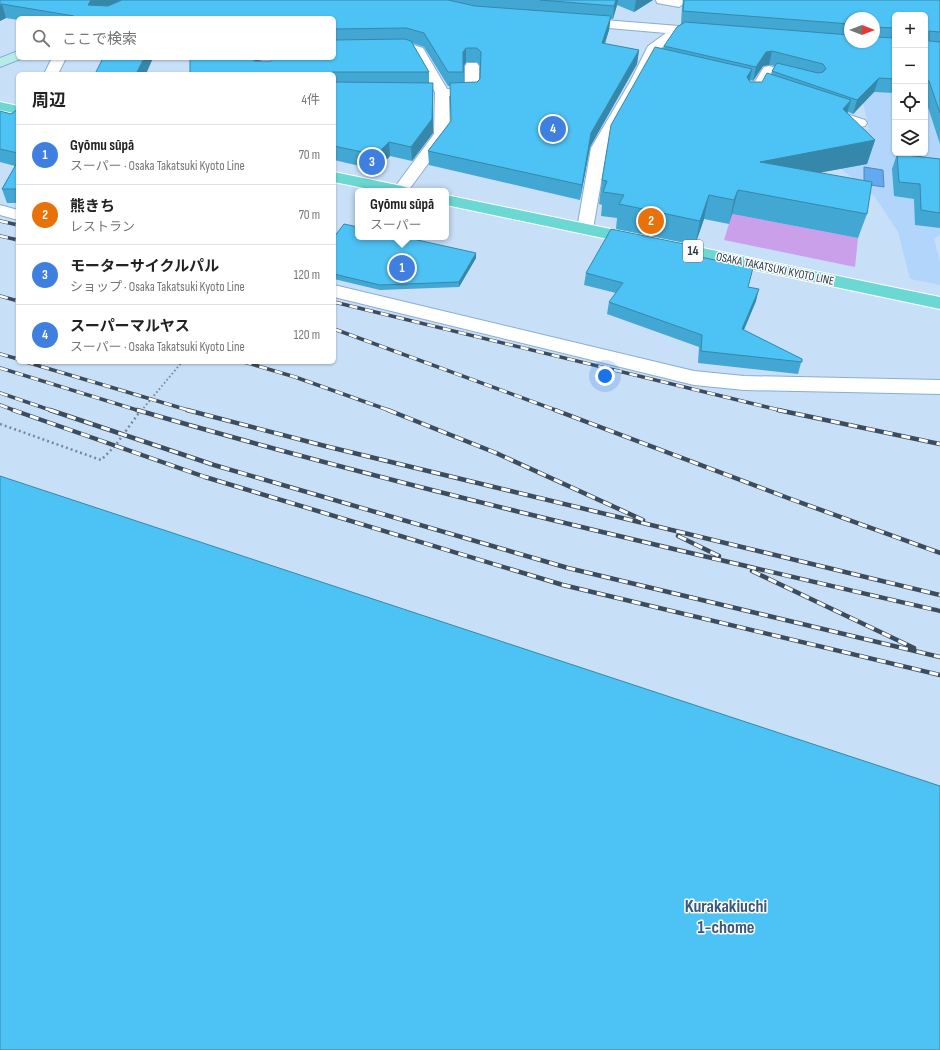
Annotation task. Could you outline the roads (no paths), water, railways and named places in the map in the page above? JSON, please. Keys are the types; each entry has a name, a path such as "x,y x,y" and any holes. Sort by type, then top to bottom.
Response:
{"main road":[{"path":"0,106 16,110"},
{"path":"336,177 387,188"},
{"name":"OSAKA TAKATSUKI KYOTO LINE","path":"449,201 940,303"}],"street":[{"path":"662,0 679,3"},
{"path":"570,21 719,33"},
{"path":"585,229 599,148 653,63 655,46 680,30"},
{"path":"336,48 407,47 418,51 442,92 442,134 403,188"},
{"path":"0,63 16,56"},
{"path":"51,72 59,60"},
{"path":"266,72 268,60"},
{"path":"426,92 472,92 472,66"},
{"path":"749,102 768,70 814,82"},
{"path":"742,85 772,93"},
{"path":"816,108 860,123"},
{"path":"0,210 16,214"},
{"path":"336,291 694,378 744,383 940,387"}],"water":[{"path":"864,167 883,170 884,187 864,184"}],"railway":[{"path":"0,221 16,225"},
{"path":"0,236 16,240"},
{"path":"0,296 16,300"},
{"path":"336,302 783,411"},
{"path":"336,330 558,411"},
{"path":"0,354 16,358"},
{"path":"33,364 191,411"},
{"path":"251,364 295,377 391,411"},
{"path":"0,368 140,411"},
{"path":"0,393 53,411"},
{"path":"0,405 16,411"},
{"path":"13,410 205,477 563,585 940,675"},
{"path":"50,410 214,465 568,568 940,657"},
{"path":"137,410 436,491 940,611"},
{"path":"187,410 325,446 940,595"},
{"path":"388,410 496,453 643,520"},
{"path":"555,410 788,498 940,553"},
{"path":"778,410 940,444"},
{"path":"678,536 719,556"},
{"path":"752,571 914,648"}],"place":[{"name":"スーパーマルヤス","path":"553,129"},
{"name":"モーターサイクルパル","path":"372,162"},
{"name":"熊きち","path":"651,221"},
{"name":"Gyōmu sūpā","path":"402,268"}],"district":[{"name":"Kurakakiuchi 1-chome","path":"726,916"}]}
